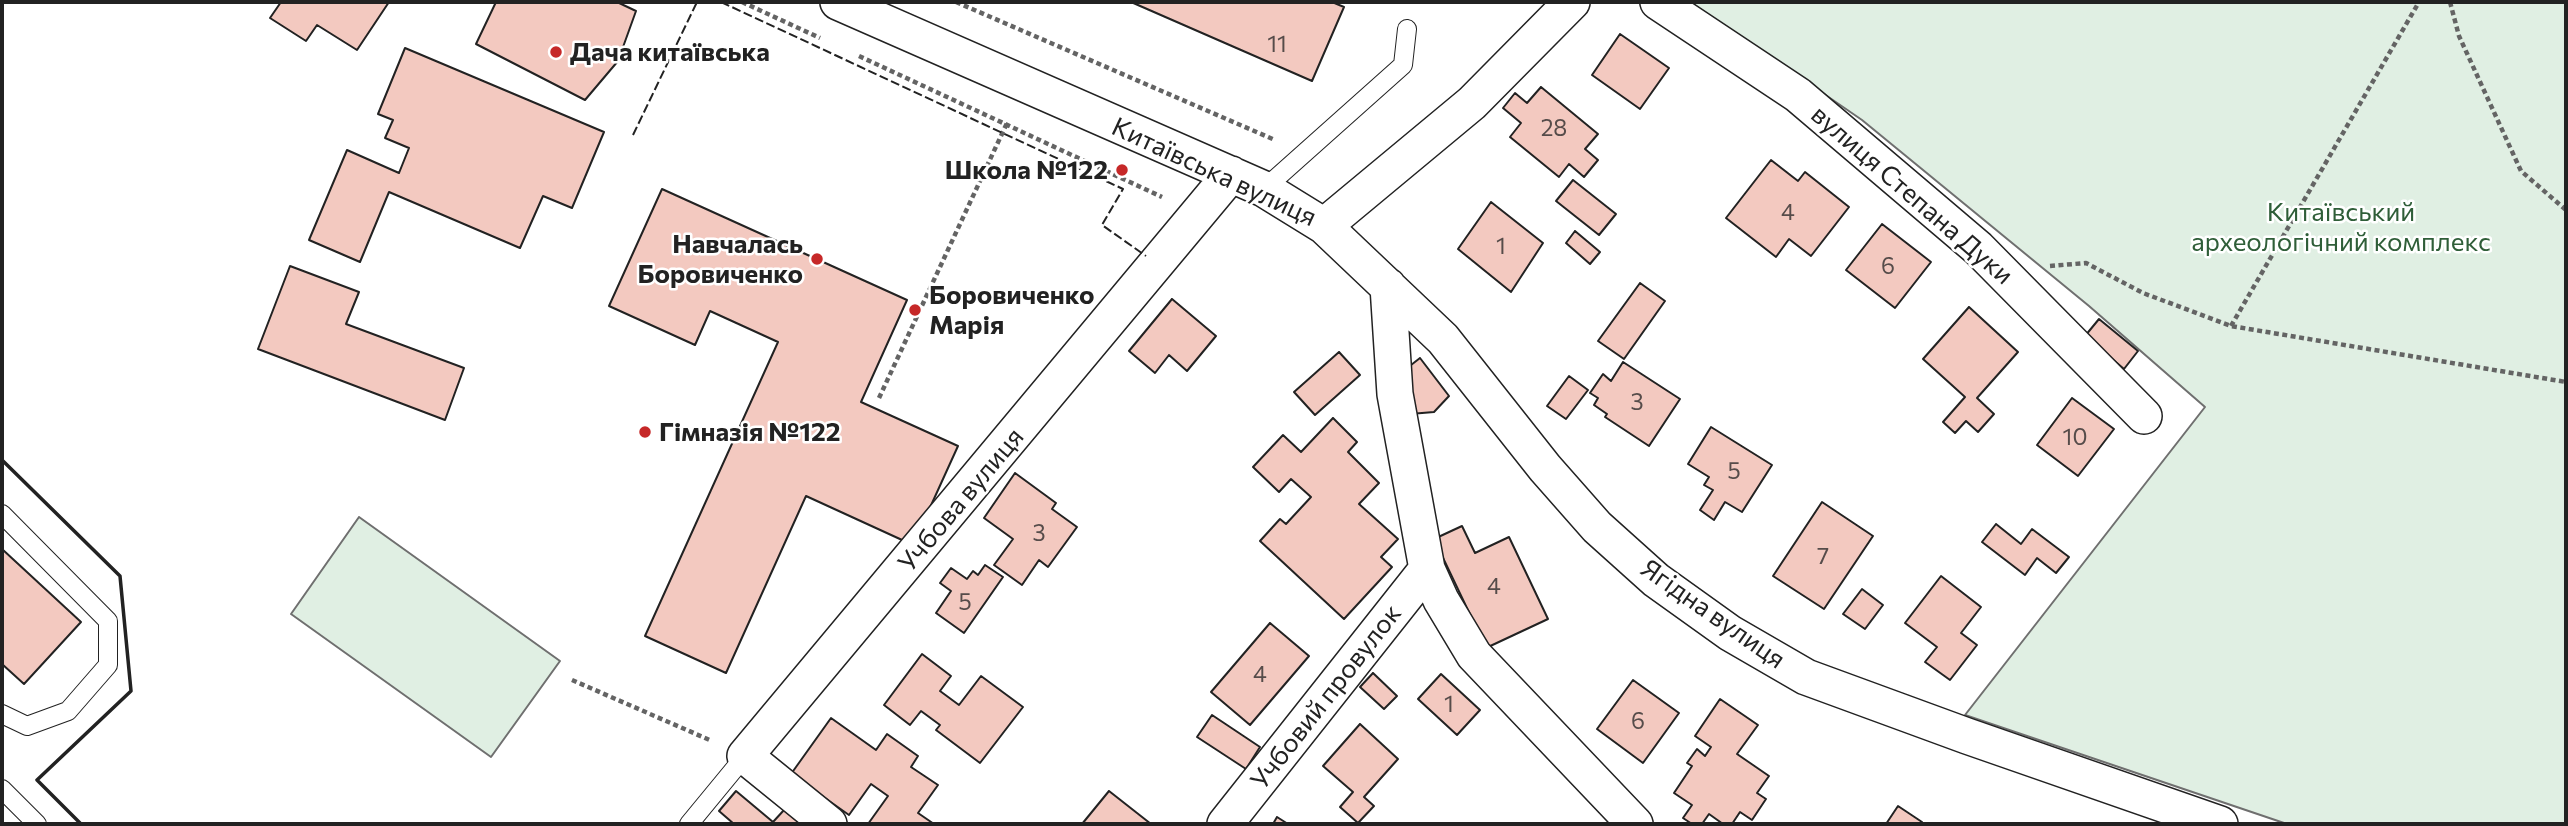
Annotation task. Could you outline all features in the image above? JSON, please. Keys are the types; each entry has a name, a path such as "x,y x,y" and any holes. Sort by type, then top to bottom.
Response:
{"street":[{"name":"Китаївська вулиця","path":"838,2 1188,158 1264,189 1324,226 1472,103 1572,2"},
{"name":"вулиця Степана Дуки","path":"1658,2 1798,95 1978,248 2144,416"},
{"name":"Учбова вулиця","path":"745,756 1231,174"},
{"name":"Ягідна вулиця","path":"1324,226 1443,339 1545,468 1597,527 1656,580 1730,633 1806,677 2220,824"},
{"path":"1388,286 1395,394 1427,569 1441,600 1474,655 1635,824"},
{"name":"Учбовий провулок","path":"1225,824 1427,569"},
{"path":"745,756 829,824"}],"lane":[{"path":"1264,189 1403,65 1407,29"},
{"path":"2,514 108,621 108,665 68,711 27,726 2,714"},
{"name":"Учбова вулиця","path":"689,824 745,756"},
{"path":"2,789 37,824"}],"path":[{"path":"742,2 830,43"},
{"path":"956,2 1305,153"},
{"path":"2231,326 2419,2"},
{"path":"2450,2 2459,36 2521,171 2566,210"},
{"path":"855,54 1198,214"},
{"path":"879,398 1006,125"},
{"path":"2000,271 2086,263 2143,293 2231,326 2566,382"},
{"path":"572,680 745,756"}],"green space":[{"name":"Китаївський археологічний комплекс","path":"1690,2 2566,2 2566,824 2287,824 1965,715 2205,407 2089,306 1862,120"},
{"path":"359,517 560,661 491,757 291,614"}],"building":[{"path":"281,2 389,2 357,50 317,25 306,41 270,18"},
{"name":"Дача китаївська","path":"496,2 617,2 636,11 618,61 585,100 476,44"},
{"path":"1131,2 1332,2 1344,7 1312,81"},
{"path":"1620,34 1669,68 1640,109 1592,75"},
{"path":"405,48 604,132 572,208 543,196 520,248 389,192 360,262 309,240 347,150 399,173 409,148 385,138 393,120 378,114"},
{"path":"1541,87 1598,134 1585,149 1598,160 1584,177 1569,164 1559,177 1510,137 1521,123 1503,108 1515,93 1527,103"},
{"path":"1771,160 1798,181 1805,172 1849,207 1811,256 1789,239 1776,257 1726,218"},
{"path":"1573,180 1616,214 1599,235 1556,201"},
{"path":"662,189 907,300 861,402 958,446 913,545 806,496 726,673 645,636 778,342 710,311 695,345 609,306"},
{"path":"1491,202 1543,243 1511,292 1458,249"},
{"path":"1882,224 1931,262 1895,308 1846,270"},
{"path":"1575,231 1600,252 1590,264 1566,243"},
{"path":"290,266 359,292 346,324 464,368 445,420 258,349"},
{"path":"1640,283 1665,301 1624,359 1598,341"},
{"path":"1172,299 1216,336 1187,371 1169,355 1155,373 1129,351"},
{"path":"1969,307 2018,352 1977,398 1994,414 1978,432 1966,421 1955,433 1943,422 1965,397 1923,359"},
{"path":"2099,319 2138,351 2124,369 2085,336"},
{"path":"1339,352 1360,375 1315,415 1294,392"},
{"path":"1420,358 1449,396 1434,412 1410,414 1397,376"},
{"path":"1623,362 1680,399 1649,446 1605,417 1607,414 1594,405 1598,398 1590,393 1603,374 1611,381"},
{"path":"1569,376 1588,390 1566,419 1547,406"},
{"path":"2072,398 2114,429 2078,476 2037,445"},
{"path":"1333,418 1357,442 1348,452 1379,483 1359,504 1398,539 1381,557 1392,567 1344,619 1260,541 1280,519 1286,524 1311,497 1291,479 1279,492 1253,467 1283,435 1301,452"},
{"path":"1711,427 1772,465 1742,512 1725,502 1714,520 1700,510 1713,490 1704,485 1709,477 1688,464"},
{"path":"1015,473 1056,503 1052,509 1077,527 1048,567 1039,560 1022,585 994,565 1013,539 984,518"},
{"path":"1822,502 1873,536 1824,609 1773,576"},
{"path":"1996,524 2021,544 2032,529 2069,557 2056,573 2037,558 2025,575 1982,542"},
{"path":"1462,526 1475,553 1509,537 1548,619 1486,648 1434,539"},
{"path":"2,549 81,622 24,684 2,664"},
{"path":"985,565 1003,577 964,633 936,613 951,591 940,583 951,568 967,579 973,571 978,575"},
{"path":"1941,576 1981,607 1961,633 1977,645 1950,680 1925,662 1937,647 1905,623"},
{"path":"1862,589 1883,605 1865,629 1843,614"},
{"path":"1270,623 1309,656 1250,725 1211,692"},
{"path":"922,654 951,676 940,691 959,705 981,676 1023,707 980,763 936,730 940,725 921,711 910,725 884,705"},
{"path":"1373,673 1397,696 1384,709 1360,687"},
{"path":"1441,674 1480,710 1457,735 1418,699"},
{"path":"1633,680 1679,713 1643,763 1597,729"},
{"path":"1720,699 1758,725 1737,754 1769,776 1757,793 1766,799 1752,820 1740,812 1732,824 1723,824 1709,814 1702,824 1692,824 1683,818 1692,805 1674,793 1692,766 1687,763 1697,749 1705,756 1711,747 1695,736"},
{"path":"1212,715 1260,747 1246,769 1197,737"},
{"path":"831,718 876,750 887,734 918,756 911,767 938,785 918,813 934,824 868,824 888,796 871,784 849,815 791,774"},
{"path":"1360,724 1398,759 1364,797 1374,806 1358,823 1340,807 1353,792 1323,766"},
{"path":"736,791 773,822 784,810 801,824 734,824 719,811"},
{"path":"1109,791 1151,824 1082,824"},
{"path":"1898,806 1922,822 1886,824"},
{"path":"1277,817 1288,824 1273,824"}],"fence":[{"path":"633,135 697,2"},
{"path":"721,2 1123,189 1102,225 1146,256"}],"wall":[{"path":"2,460 120,576 131,691 37,780 81,824"}],"place":[{"name":"Дача китаївська","path":"556,52"},
{"name":"Школа №122","path":"1122,170"},
{"name":"Навчалась Боровиченко","path":"817,259"},
{"name":"Боровиченко Марія","path":"915,310"},
{"name":"Гімназія №122","path":"645,432"}]}
